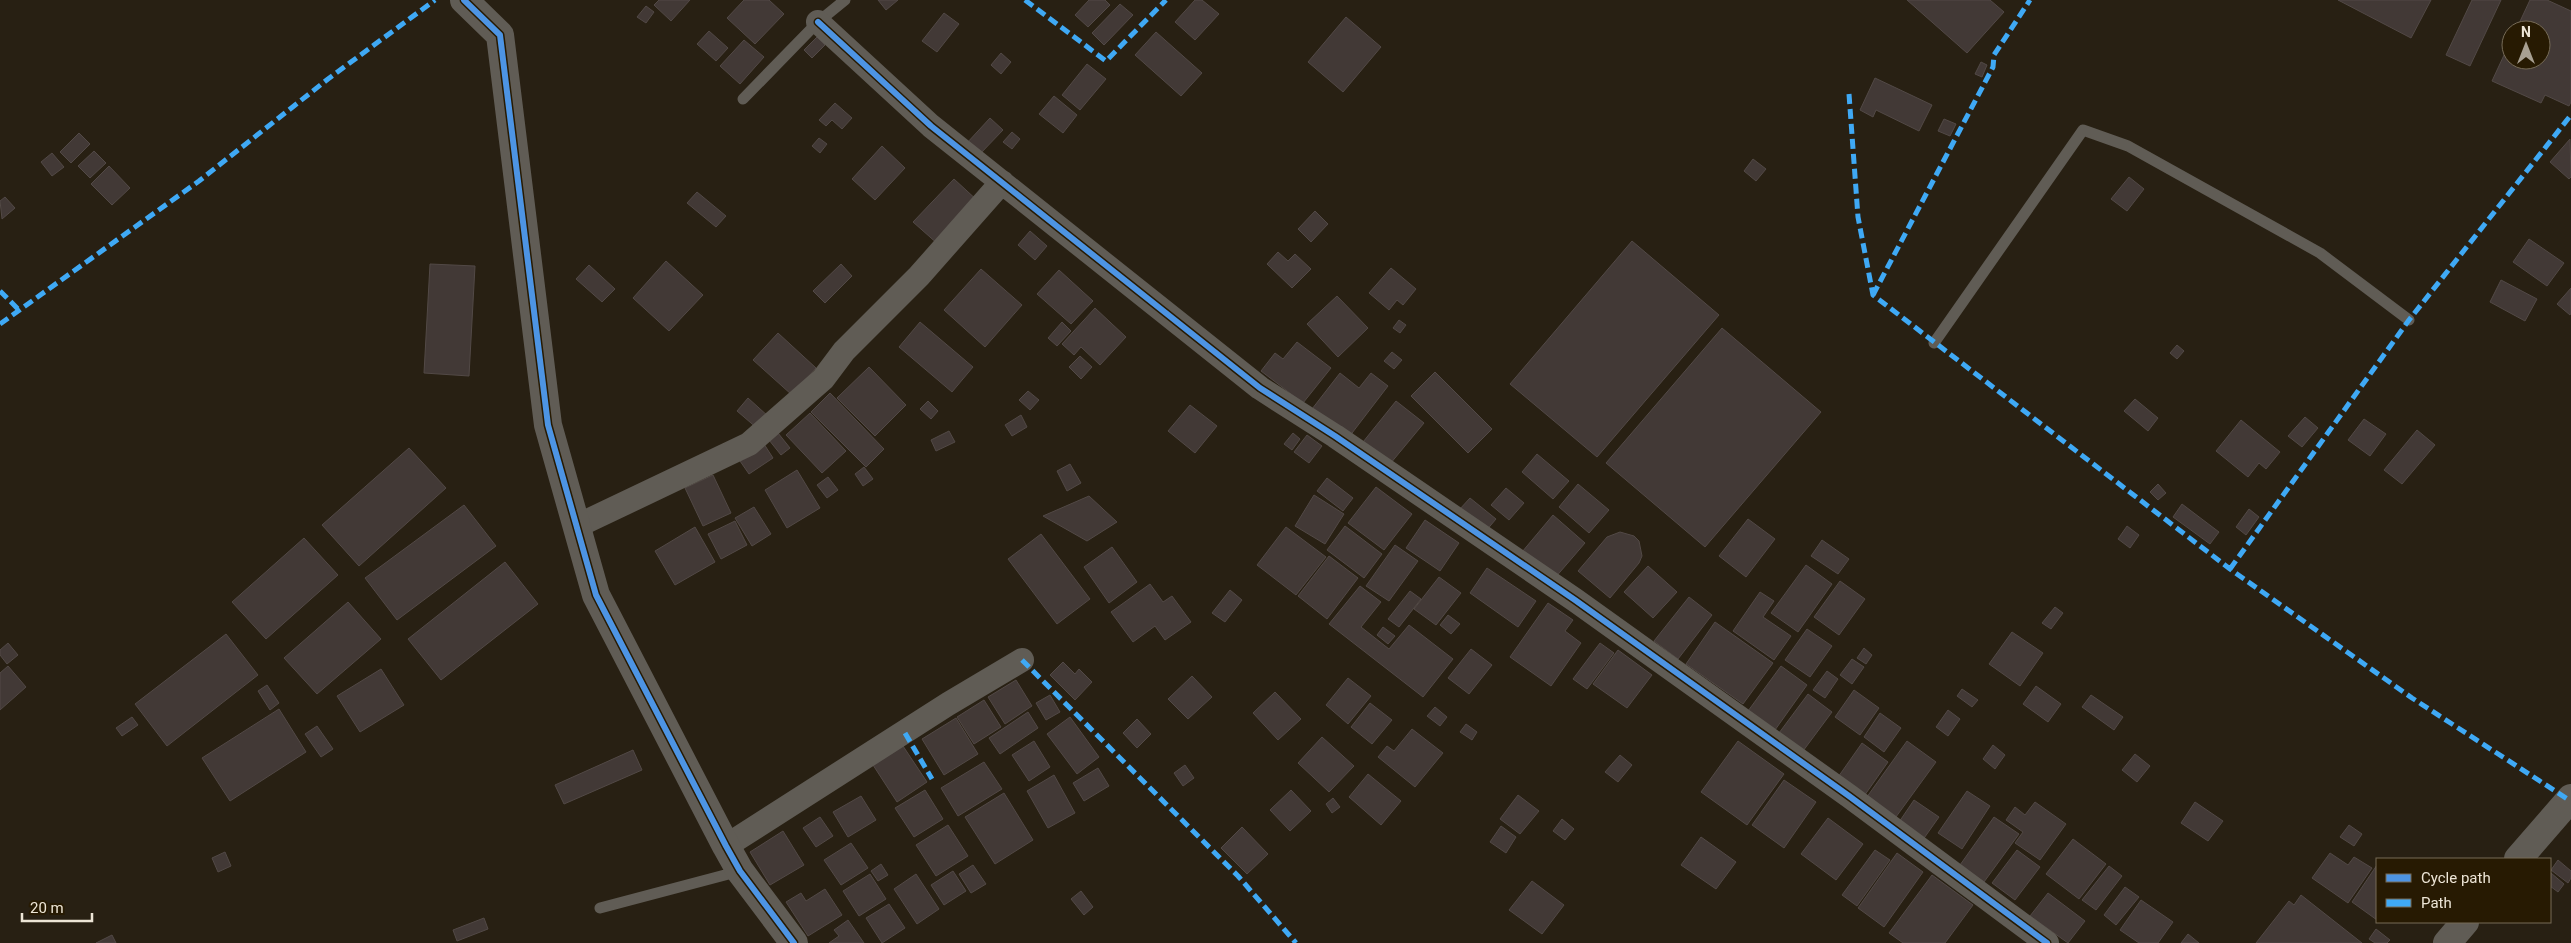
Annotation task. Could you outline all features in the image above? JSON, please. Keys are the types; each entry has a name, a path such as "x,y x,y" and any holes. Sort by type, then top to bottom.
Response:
{"street":[{"path":"464,0 500,35 548,425 596,595 740,871 794,943"},
{"path":"818,22 931,126 1260,388 1335,436 1575,600 1865,807 2047,943"},
{"path":"577,526 749,444 823,379 844,351 919,276 1002,182"},
{"path":"726,846 948,704 1022,660"},
{"path":"2519,858 2571,798"},
{"path":"2447,943 2464,923"}],"lane":[{"path":"743,99 818,22 845,0"},
{"path":"1934,343 2083,130 2128,146 2320,253 2409,320"},
{"path":"600,908 740,871"}],"building":[{"path":"659,0 690,0 671,21 654,5"},
{"path":"744,0 769,0 784,14 755,44 727,18"},
{"path":"878,0 898,0 886,10"},
{"path":"1089,0 1105,0 1110,5 1088,27 1075,15"},
{"path":"1195,0 1202,0 1219,14 1195,40 1175,22"},
{"path":"1907,0 1990,0 2004,12 1967,53"},
{"path":"2338,0 2431,0 2411,38"},
{"path":"2472,0 2501,0 2470,66 2446,55"},
{"path":"2530,0 2547,0 2571,11 2571,102 2569,106 2545,95 2541,103 2492,81 2501,62 2501,70 2551,70 2551,20 2521,20"},
{"path":"1120,4 1133,15 1104,45 1092,33"},
{"path":"646,6 654,12 646,23 637,17"},
{"path":"944,13 959,24 937,52 922,41"},
{"path":"1346,17 1381,47 1343,92 1308,62"},
{"path":"709,31 728,48 716,61 697,44"},
{"path":"1156,32 1202,73 1181,96 1135,55"},
{"path":"817,37 825,45 812,58 804,50"},
{"path":"744,40 764,57 740,84 720,66"},
{"path":"1001,53 1011,62 1001,74 991,65"},
{"path":"1981,62 1987,65 1982,77 1975,74"},
{"path":"1087,64 1106,79 1080,110 1062,95"},
{"path":"1875,78 1932,105 1919,131 1876,110 1873,117 1860,110"},
{"path":"1054,96 1077,115 1063,133 1039,114"},
{"path":"835,103 852,118 842,129 832,120 826,126 819,120"},
{"path":"990,118 1003,130 979,155 966,144"},
{"path":"1944,119 1956,124 1950,136 1938,131"},
{"path":"1012,132 1020,139 1012,149 1003,142"},
{"path":"79,133 90,144 71,163 60,152"},
{"path":"819,138 827,144 820,153 812,146"},
{"path":"2570,139 2571,177 2569,179 2550,162"},
{"path":"882,146 905,168 875,200 852,179"},
{"path":"94,151 106,163 90,178 78,166"},
{"path":"52,153 64,167 52,176 41,162"},
{"path":"1753,159 1766,169 1756,181 1744,171"},
{"path":"109,166 130,188 112,205 91,184"},
{"path":"2129,177 2144,189 2127,211 2111,199"},
{"path":"954,179 979,202 939,245 913,222"},
{"path":"697,192 726,216 716,227 687,203"},
{"path":"5,197 15,208 2,219 0,201"},
{"path":"1315,211 1328,224 1311,242 1298,229"},
{"path":"1030,231 1047,246 1035,260 1018,245"},
{"path":"2529,239 2564,263 2547,286 2513,262"},
{"path":"1632,241 1719,315 1597,457 1510,384"},
{"path":"1278,252 1288,261 1295,254 1311,269 1292,288 1267,264"},
{"path":"666,261 703,295 669,331 633,298"},
{"path":"430,264 475,266 469,376 424,373"},
{"path":"841,264 852,276 825,303 813,291"},
{"path":"589,265 615,289 602,302 576,279"},
{"path":"1391,268 1416,289 1403,305 1397,300 1389,310 1369,293"},
{"path":"981,269 1022,305 985,347 944,310"},
{"path":"1059,270 1093,301 1071,324 1037,294"},
{"path":"2501,280 2537,299 2525,321 2490,302"},
{"path":"2571,288 2571,313 2570,315 2557,304"},
{"path":"1337,296 1368,328 1338,357 1307,324"},
{"path":"1095,308 1126,337 1100,365 1081,347 1074,355 1062,344"},
{"path":"1399,320 1406,325 1400,333 1393,328"},
{"path":"920,322 973,367 952,392 899,347"},
{"path":"1062,322 1071,331 1057,346 1048,338"},
{"path":"1722,328 1821,412 1705,547 1606,463"},
{"path":"778,333 816,368 792,395 753,360"},
{"path":"1297,342 1331,368 1303,403 1261,371 1275,353 1283,359"},
{"path":"2177,345 2184,351 2177,359 2170,353"},
{"path":"1392,352 1402,360 1394,369 1384,361"},
{"path":"1080,356 1092,367 1081,379 1069,367"},
{"path":"869,367 906,405 875,436 837,398"},
{"path":"1435,372 1492,429 1468,453 1411,396"},
{"path":"1340,373 1359,388 1371,373 1388,386 1349,437 1312,409"},
{"path":"1028,391 1039,400 1030,410 1019,400"},
{"path":"830,393 884,449 866,467 811,412"},
{"path":"748,398 769,417 758,429 737,411"},
{"path":"2135,399 2158,418 2148,431 2124,411"},
{"path":"928,401 938,411 931,419 920,409"},
{"path":"1396,401 1424,423 1390,464 1363,442"},
{"path":"1190,405 1217,426 1195,453 1168,431"},
{"path":"810,413 846,451 822,473 786,435"},
{"path":"1021,415 1027,427 1012,436 1005,425"},
{"path":"2305,417 2318,428 2302,447 2288,436"},
{"path":"2364,419 2386,434 2370,456 2348,440"},
{"path":"2241,420 2280,452 2266,469 2259,463 2248,477 2216,451"},
{"path":"2417,430 2435,445 2402,484 2384,470"},
{"path":"949,431 955,442 936,451 931,440"},
{"path":"778,433 790,448 781,455 769,440"},
{"path":"1293,433 1300,439 1292,450 1284,444"},
{"path":"1307,435 1322,446 1309,463 1294,452"},
{"path":"764,444 773,458 749,474 740,461"},
{"path":"409,448 446,488 359,566 322,525"},
{"path":"1537,454 1569,481 1553,499 1522,472"},
{"path":"1070,464 1081,483 1067,491 1057,471"},
{"path":"864,467 873,479 863,486 855,474"},
{"path":"797,470 820,508 787,528 765,490"},
{"path":"713,475 731,513 703,526 685,488"},
{"path":"828,477 838,490 827,498 817,485"},
{"path":"1327,478 1353,498 1343,511 1317,491"},
{"path":"1578,484 1609,510 1589,533 1559,507"},
{"path":"2158,484 2166,493 2158,500 2150,492"},
{"path":"1376,487 1412,514 1384,550 1348,523"},
{"path":"1506,488 1524,503 1509,520 1491,505"},
{"path":"1314,495 1344,514 1325,544 1295,526"},
{"path":"1089,496 1117,522 1087,541 1043,516"},
{"path":"1470,498 1496,519 1485,532 1459,510"},
{"path":"2182,504 2219,532 2210,544 2173,517"},
{"path":"464,505 496,546 397,620 365,578"},
{"path":"754,507 771,534 752,546 735,518"},
{"path":"2249,509 2259,517 2246,535 2236,527"},
{"path":"1553,515 1585,543 1554,579 1522,552"},
{"path":"1748,519 1775,539 1746,577 1719,556"},
{"path":"1425,520 1459,543 1440,571 1406,548"},
{"path":"735,521 747,545 721,559 708,534"},
{"path":"1345,526 1382,554 1364,578 1327,550"},
{"path":"2127,526 2139,535 2130,548 2118,539"},
{"path":"695,527 715,562 675,585 655,551"},
{"path":"1286,527 1326,557 1296,595 1257,565"},
{"path":"1620,532 1634,536 1639,541 1642,556 1639,563 1610,598 1578,571 1607,537"},
{"path":"1041,534 1090,599 1057,624 1008,559"},
{"path":"304,538 338,575 266,639 232,602"},
{"path":"1822,540 1849,559 1838,574 1811,556"},
{"path":"1395,545 1418,561 1389,601 1366,586"},
{"path":"1112,547 1137,582 1109,603 1084,567"},
{"path":"1329,556 1358,578 1327,619 1298,596"},
{"path":"505,562 538,604 441,680 408,639"},
{"path":"1806,565 1832,584 1798,632 1771,613"},
{"path":"1648,566 1677,592 1653,618 1624,592"},
{"path":"1487,568 1536,601 1518,627 1470,593"},
{"path":"1439,577 1461,593 1436,625 1414,609"},
{"path":"1840,581 1865,599 1839,635 1814,617"},
{"path":"1150,584 1163,602 1172,596 1191,622 1165,640 1155,626 1133,642 1111,612"},
{"path":"1360,586 1381,602 1361,627 1389,649 1409,625 1453,659 1423,697 1329,624"},
{"path":"1230,590 1242,600 1225,622 1212,613"},
{"path":"1410,591 1421,599 1399,627 1388,619"},
{"path":"1760,592 1774,601 1763,617 1791,636 1774,660 1733,631"},
{"path":"1689,597 1712,615 1678,659 1654,641"},
{"path":"348,602 381,639 317,694 284,658"},
{"path":"1548,603 1573,620 1565,631 1581,643 1551,686 1510,657"},
{"path":"2055,607 2063,613 2051,629 2042,623"},
{"path":"1448,615 1460,624 1451,634 1440,625"},
{"path":"1715,622 1773,663 1743,704 1686,664"},
{"path":"1383,627 1395,636 1388,644 1377,635"},
{"path":"1807,629 1832,646 1810,677 1785,660"},
{"path":"2012,632 2043,653 2020,686 1989,664"},
{"path":"226,634 258,675 167,746 135,704"},
{"path":"8,643 18,655 7,664 0,655 0,650"},
{"path":"1600,643 1614,653 1587,689 1573,679"},
{"path":"1864,648 1872,655 1866,664 1857,658"},
{"path":"1471,649 1492,665 1469,694 1448,678"},
{"path":"1618,650 1652,675 1627,708 1593,684"},
{"path":"1852,659 1864,667 1852,684 1840,675"},
{"path":"1063,662 1075,674 1079,669 1092,682 1075,700 1050,675"},
{"path":"8,666 26,687 0,710 0,673"},
{"path":"1781,666 1807,685 1775,730 1748,711"},
{"path":"381,669 404,705 360,732 337,696"},
{"path":"1827,671 1838,679 1825,698 1813,690"},
{"path":"1192,676 1212,697 1188,719 1168,699"},
{"path":"1348,678 1371,696 1348,724 1326,705"},
{"path":"1016,680 1032,706 1005,724 988,697"},
{"path":"267,685 279,703 270,710 258,691"},
{"path":"2036,686 2061,704 2048,722 2023,704"},
{"path":"1962,689 1978,700 1972,707 1957,696"},
{"path":"1854,690 1879,708 1860,735 1835,717"},
{"path":"1275,692 1301,719 1278,740 1253,713"},
{"path":"1808,694 1832,712 1803,751 1779,733"},
{"path":"1050,695 1060,712 1046,720 1036,703"},
{"path":"2091,695 2123,717 2114,730 2082,707"},
{"path":"984,700 1001,727 974,744 957,717"},
{"path":"1370,703 1392,720 1372,744 1351,727"},
{"path":"1435,707 1447,717 1440,726 1427,716"},
{"path":"279,709 306,752 230,801 202,758"},
{"path":"1948,710 1960,719 1948,736 1936,727"},
{"path":"1028,712 1038,728 1000,754 989,738"},
{"path":"1880,713 1901,728 1884,752 1864,737"},
{"path":"132,717 138,725 122,736 116,728"},
{"path":"1070,717 1099,757 1077,774 1047,734"},
{"path":"956,718 978,754 944,775 922,739"},
{"path":"1137,719 1151,734 1137,748 1123,733"},
{"path":"1466,724 1477,732 1472,740 1460,732"},
{"path":"317,726 333,749 321,757 305,734"},
{"path":"1412,729 1443,753 1415,787 1378,757 1387,746 1394,751"},
{"path":"1322,737 1354,766 1329,792 1298,763"},
{"path":"1034,741 1050,767 1029,781 1012,755"},
{"path":"1738,741 1784,774 1747,825 1701,792"},
{"path":"1907,741 1936,762 1893,821 1864,801"},
{"path":"1862,743 1888,762 1862,799 1836,780"},
{"path":"1993,745 2005,755 1995,769 1983,759"},
{"path":"903,746 927,782 897,802 873,765"},
{"path":"633,750 642,770 564,804 555,785"},
{"path":"2135,754 2150,766 2137,782 2122,770"},
{"path":"1620,755 1632,765 1618,782 1605,772"},
{"path":"984,762 1002,789 958,816 941,788"},
{"path":"1185,765 1194,778 1183,786 1174,773"},
{"path":"1098,768 1109,786 1084,801 1073,783"},
{"path":"1368,774 1401,801 1381,825 1349,797"},
{"path":"1054,775 1075,813 1048,828 1027,791"},
{"path":"1784,780 1816,802 1784,848 1752,825"},
{"path":"925,790 943,819 914,837 895,808"},
{"path":"1291,790 1311,811 1290,831 1270,810"},
{"path":"1967,791 1990,806 1962,849 1938,833"},
{"path":"1004,793 1033,840 995,864 965,817"},
{"path":"1518,795 1539,811 1520,834 1500,819"},
{"path":"861,796 876,820 848,837 833,812"},
{"path":"1333,798 1340,807 1332,813 1326,804"},
{"path":"1914,800 1939,817 1922,841 1897,825"},
{"path":"2035,802 2066,824 2040,860 2015,843 2023,832 2006,820 2015,807 2025,815"},
{"path":"2195,802 2223,821 2208,841 2181,823"},
{"path":"820,817 833,836 816,847 803,828"},
{"path":"1994,817 2019,834 1984,882 1960,865"},
{"path":"1828,818 1863,844 1836,880 1801,854"},
{"path":"1562,819 1574,829 1565,840 1553,831"},
{"path":"948,825 968,856 936,876 916,845"},
{"path":"2349,825 2362,834 2354,846 2340,837"},
{"path":"1501,826 1516,837 1506,853 1490,842"},
{"path":"1242,827 1268,854 1247,874 1221,848"},
{"path":"783,831 804,865 770,885 750,852"},
{"path":"1701,837 1736,862 1716,889 1681,865"},
{"path":"2073,839 2106,864 2079,899 2046,874"},
{"path":"851,843 868,868 841,885 824,860"},
{"path":"1875,850 1890,860 1857,906 1842,895"},
{"path":"2017,850 2040,867 2015,900 1992,883"},
{"path":"225,852 231,866 218,872 212,858"},
{"path":"1897,853 1923,872 1884,927 1858,908"},
{"path":"2330,853 2348,865 2354,857 2372,868 2348,903 2312,878"},
{"path":"2558,860 2571,871 2571,878 2568,883 2551,870"},
{"path":"881,864 888,875 878,881 871,871"},
{"path":"973,865 986,884 971,893 959,874"},
{"path":"2109,866 2122,876 2096,910 2082,900"},
{"path":"2376,866 2376,919 2352,902"},
{"path":"953,871 966,891 944,905 931,885"},
{"path":"2551,873 2564,884 2558,892 2551,887"},
{"path":"870,874 886,899 859,916 843,891"},
{"path":"916,874 939,909 917,924 894,889"},
{"path":"1932,875 1973,905 1945,943 1903,943 1889,933"},
{"path":"1532,881 1564,905 1542,934 1509,910"},
{"path":"2125,887 2139,897 2116,925 2104,915"},
{"path":"825,889 842,915 808,936 786,902 801,893 806,901"},
{"path":"1081,891 1093,907 1084,915 1071,899"},
{"path":"2048,893 2085,921 2068,943 2030,916"},
{"path":"2301,895 2362,943 2256,943 2289,901 2294,905"},
{"path":"2141,900 2173,922 2158,943 2139,943 2120,930"},
{"path":"889,904 905,928 882,943 866,918"},
{"path":"484,918 488,929 457,941 453,930"},
{"path":"848,920 864,943 829,943 839,936 834,930"},
{"path":"2376,929 2390,940 2387,943 2375,943 2369,939"},
{"path":"2188,934 2199,943 2181,943"},
{"path":"112,935 116,943 96,943"}],"marked path":[{"path":"0,324 199,181 328,79 435,0"},
{"path":"1025,0 1106,61 1166,0"},
{"path":"1873,295 1993,67 1994,55 2030,0"},
{"path":"1849,94 1858,217 1873,295 2230,569 2412,698 2569,800"},
{"path":"2230,569 2409,320 2571,115"},
{"path":"0,291 18,309"},
{"path":"1022,660 1238,876 1296,943"},
{"path":"905,733 932,779"}],"cycle path":[{"path":"464,0 500,35 548,425 596,595 740,871 794,943"},
{"path":"818,22 931,126 1260,388 1335,436 1575,600 1849,796 2047,943"}]}
